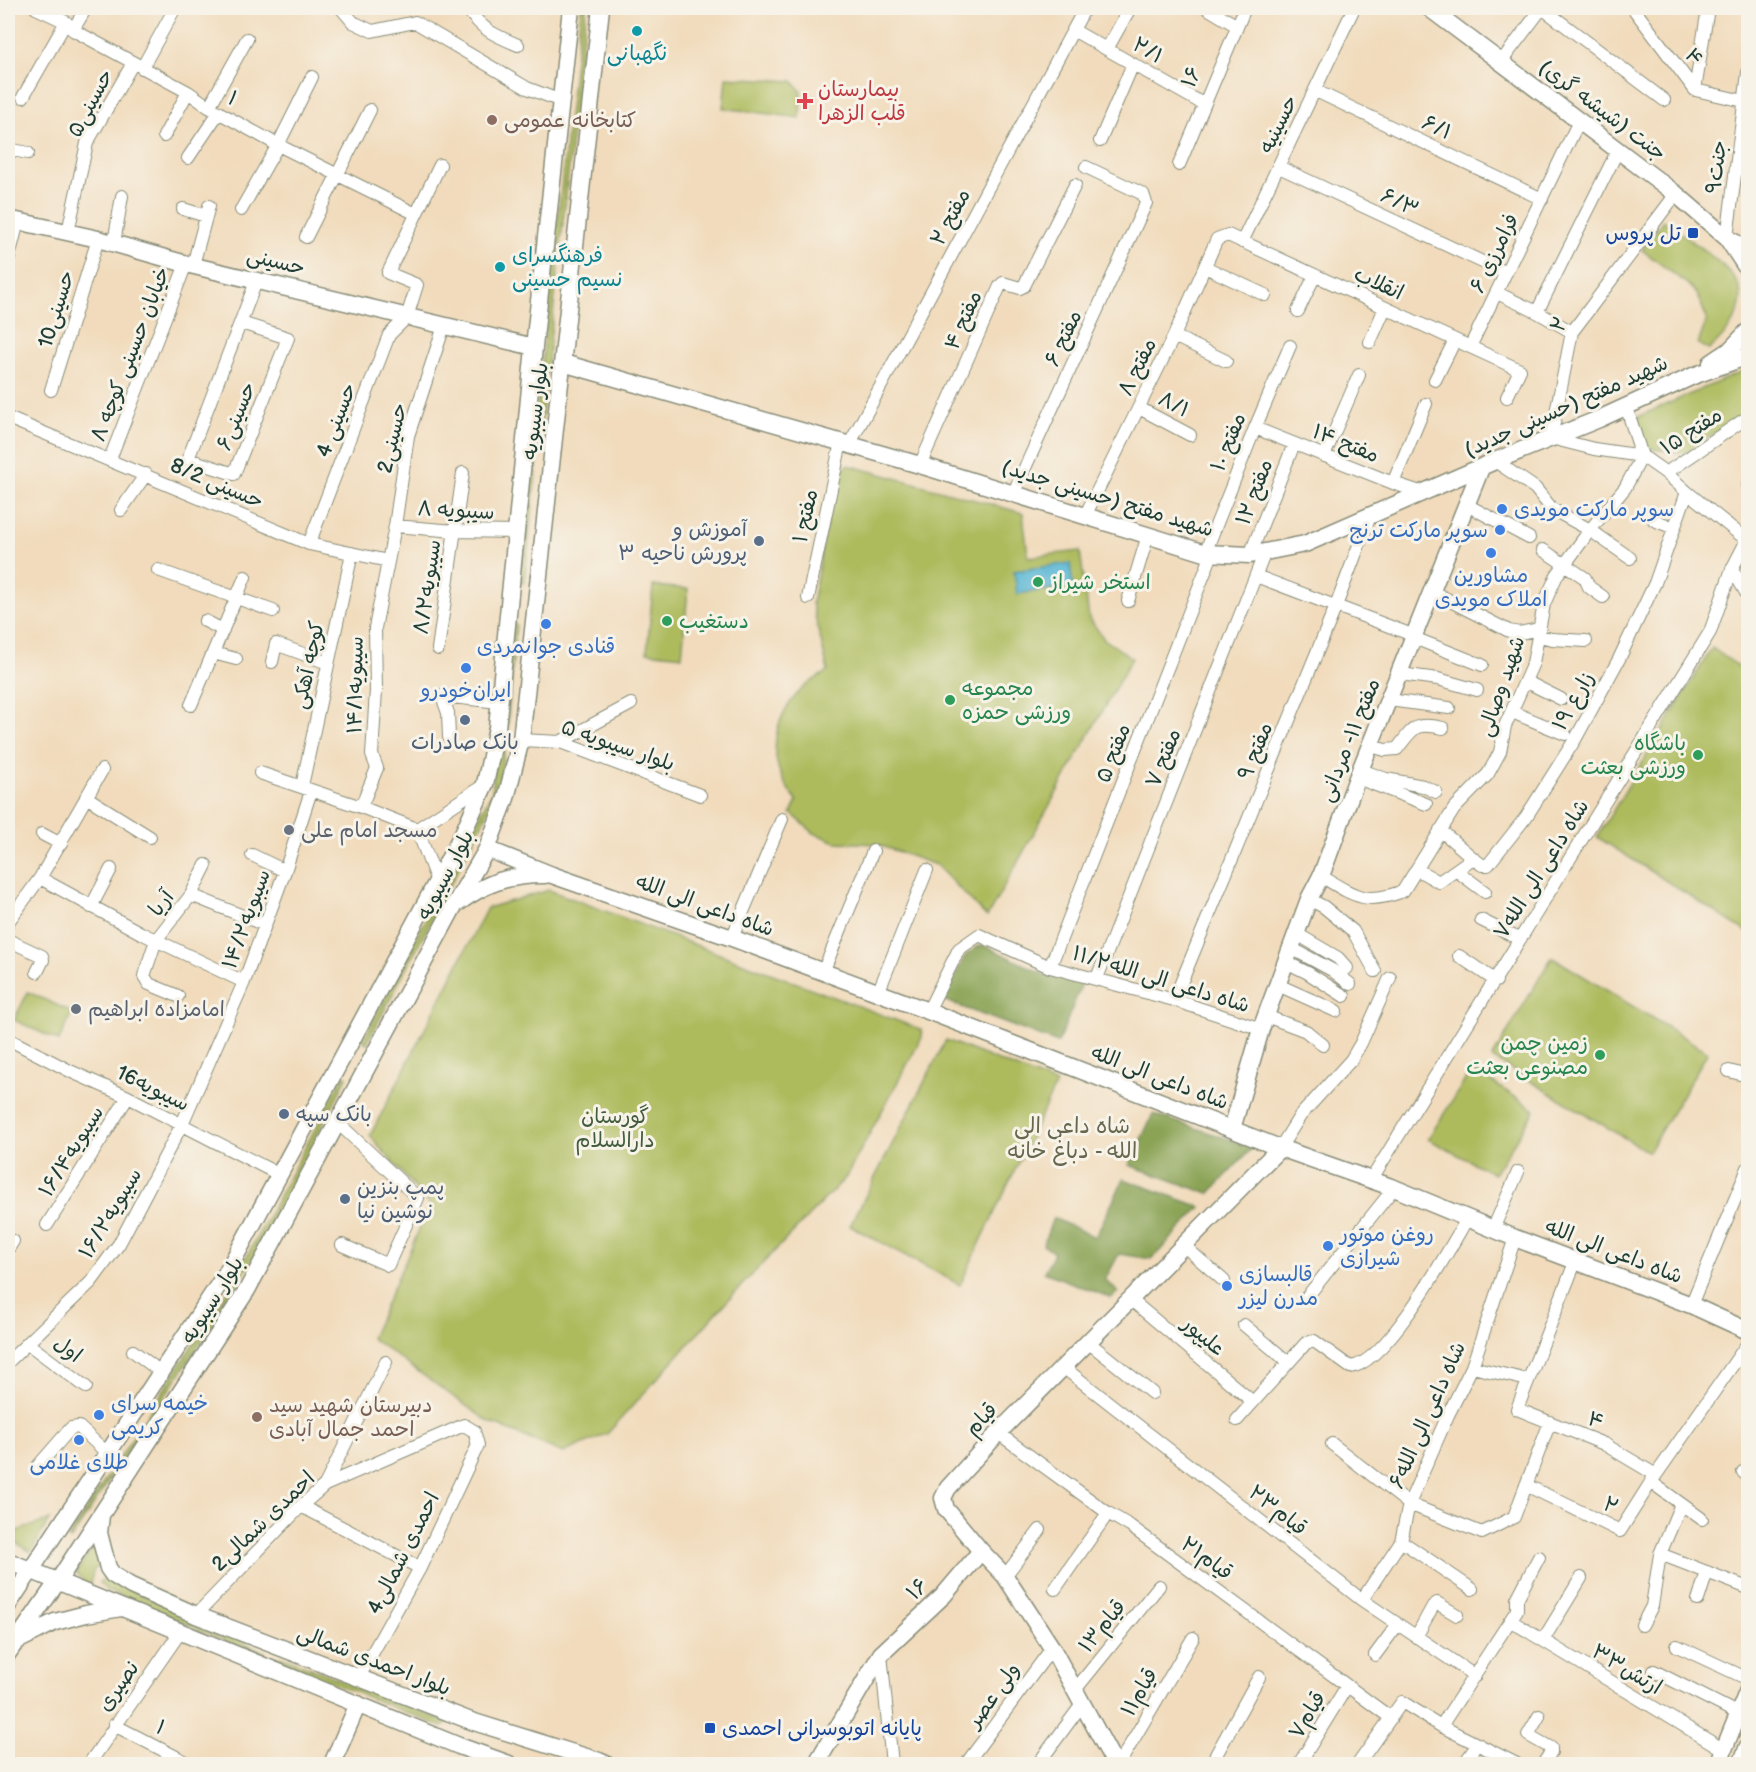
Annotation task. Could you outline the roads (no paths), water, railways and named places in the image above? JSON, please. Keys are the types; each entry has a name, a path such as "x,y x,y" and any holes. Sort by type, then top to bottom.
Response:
{"street":[{"name":"۱","path":"41,8 137,66 188,92 278,145 416,214"},
{"path":"23,97 69,26 86,8"},
{"name":"حسینی۵","path":"68,232 87,143 175,8"},
{"path":"341,8 354,22 372,31 415,22 527,88 561,101"},
{"path":"467,8 477,24 518,45"},
{"name":"بلوار سیبویه","path":"8,1605 227,1272 463,833 485,784 497,728 534,346 571,8"},
{"name":"بلوار سیبویه","path":"11,1648 58,1581 247,1290 487,849 506,798 521,740 601,8"},
{"name":"مفتح ۲","path":"845,443 1085,8"},
{"path":"1107,49 1130,8"},
{"path":"1207,8 1237,26"},
{"name":"۱۶","path":"1179,165 1245,8"},
{"name":"حسینیه","path":"1242,242 1354,8"},
{"name":"جنت (شیشه گری)","path":"1430,8 1676,194 1727,238 1749,250"},
{"path":"1501,62 1542,8 1664,100"},
{"name":"۴","path":"1633,8 1695,90 1744,101"},
{"path":"1695,90 1708,8"},
{"name":"۲/۱","path":"1073,30 1203,104"},
{"path":"188,158 247,39"},
{"path":"1100,141 1133,64"},
{"name":"جنت۹","path":"1727,238 1749,73"},
{"path":"241,210 278,145 312,77"},
{"name":"۶/۱","path":"1316,91 1542,199"},
{"path":"164,136 188,92"},
{"path":"306,237 370,110"},
{"name":"فرامرزی ۶","path":"1470,347 1579,121"},
{"path":"8,148 28,153"},
{"path":"1538,312 1618,150"},
{"path":"407,317 417,285 388,273 440,165"},
{"name":"۶/۳","path":"1279,166 1506,273"},
{"name":"مفتح ۶","path":"1013,494 1146,203 1143,194 1086,167"},
{"name":"مفتح ۴","path":"920,465 1000,286 1003,283 1020,288 1024,286 1075,185"},
{"name":"۲","path":"1551,438 1572,332 1676,194"},
{"name":"حسینی10","path":"51,390 122,196"},
{"name":"خیابان حسینی کوچه ۸","path":"110,459 190,264 208,211 183,209"},
{"path":"8,261 13,220"},
{"name":"حسینی","path":"13,220 534,346"},
{"name":"انقلاب","path":"1222,236 1228,235 1520,370 1507,397"},
{"name":"مفتح ۸","path":"1085,516 1174,336 1217,239 1222,236"},
{"path":"1727,238 1749,270"},
{"path":"1205,267 1265,296"},
{"path":"1298,311 1315,275"},
{"name":"حسینی۶","path":"241,323 288,338 234,474 188,459 257,279"},
{"path":"1497,293 1538,312 1572,332"},
{"path":"1370,342 1385,308"},
{"name":"حسینی 4","path":"309,544 389,335 407,317"},
{"name":"حسینی2","path":"388,561 408,436 444,326"},
{"path":"1693,376 1729,351 1749,331"},
{"path":"1174,336 1226,361"},
{"path":"1435,380 1455,340"},
{"name":"مفتح ۱۰","path":"1209,553 1255,428 1290,346"},
{"path":"1693,376 1749,356"},
{"name":"شهید مفتح (حسینی جدید)","path":"563,363 920,465 1209,553 1258,554 1305,544 1693,376"},
{"path":"1324,456 1359,375"},
{"path":"1393,483 1426,404"},
{"path":"1626,406 1642,456"},
{"name":"۸/۱","path":"1139,408 1190,435"},
{"name":"مفتح ۱۵","path":"1551,438 1594,449 1642,456 1666,473 1749,417"},
{"name":"8/2 حسینی","path":"8,418 309,544 388,561"},
{"name":"مفتح ۱۴","path":"1255,428 1423,493"},
{"name":"مفتح ۱","path":"808,598 845,443"},
{"name":"مفتح ۱۲","path":"1258,554 1294,444"},
{"name":"شهید وصالی","path":"1321,876 1354,896 1363,898 1374,899 1403,891 1454,809 1488,774 1500,752 1505,726 1533,663 1544,604 1557,575 1625,488 1642,456"},
{"path":"1488,465 1535,489 1552,509 1590,530 1630,558"},
{"name":"مفتح ۱۱- مردانی","path":"1232,1129 1264,1022 1309,899 1321,876 1359,774 1467,505 1488,465"},
{"name":"سیبویه۸/۲","path":"438,649 462,473"},
{"path":"1666,473 1748,541"},
{"path":"122,510 146,474"},
{"name":"۱۹ زارع","path":"1473,858 1482,865 1488,865 1526,818 1560,764 1619,659 1655,583 1687,492"},
{"path":"1467,505 1529,538"},
{"name":"مفتح ۹","path":"1174,999 1331,604 1370,516"},
{"path":"1654,520 1674,528"},
{"name":"سیبویه ۸","path":"395,526 455,531 516,532"},
{"path":"1128,601 1148,535"},
{"name":"شاه داعی الی الله۷","path":"1371,1180 1710,632 1732,569 1748,541"},
{"path":"1543,550 1585,578 1589,587 1603,597"},
{"name":"کوچه آهکی","path":"307,788 328,663 352,553"},
{"name":"مفتح ۵","path":"1050,967 1209,553"},
{"name":"مفتح ۷","path":"1097,978 1256,576 1258,554"},
{"name":"سیبویه۱۴/۱","path":"361,807 377,768 372,755 376,690 375,628 388,561"},
{"path":"1732,569 1749,596"},
{"path":"158,570 273,611"},
{"path":"1256,576 1482,665"},
{"path":"191,705 245,577"},
{"path":"511,584 516,592 526,595 537,588"},
{"path":"1433,592 1509,631 1540,633 1552,639 1586,641"},
{"path":"508,622 521,616 529,620 533,630"},
{"path":"205,621 223,630"},
{"path":"272,662 276,644 328,663"},
{"path":"213,653 236,659"},
{"path":"1400,674 1447,681 1477,690"},
{"path":"1526,681 1561,699"},
{"path":"449,737 448,713 442,696 499,702"},
{"path":"1389,700 1449,708"},
{"path":"560,742 632,704"},
{"path":"1512,712 1565,734"},
{"path":"1371,746 1385,750 1397,748 1417,726 1426,724 1443,728"},
{"name":"بلوار سیبویه ۵","path":"521,740 560,742 700,795"},
{"path":"8,922 40,878 102,770"},
{"path":"260,773 361,807 417,829 437,880"},
{"path":"1359,774 1424,786 1436,792"},
{"path":"1359,774 1426,804"},
{"path":"417,829 485,784"},
{"name":"سیبویه۱۴/۲","path":"182,1124 244,982 285,871 307,788"},
{"path":"86,797 150,837"},
{"path":"732,938 782,819"},
{"path":"1418,870 1439,882 1473,858 1440,830"},
{"path":"42,834 61,844"},
{"name":"شاه داعی الی الله","path":"487,849 552,875 732,938 928,1011 1280,1148 1394,1188 1515,1238 1691,1305 1749,1331"},
{"path":"823,972 873,851"},
{"path":"252,855 285,871"},
{"path":"191,895 206,865"},
{"path":"91,907 111,869"},
{"path":"878,993 927,870"},
{"path":"1457,871 1485,892"},
{"path":"454,906 478,888 497,881 525,875 552,875"},
{"path":"40,878 91,907 244,982"},
{"name":"آریا","path":"178,996 148,984 144,976 156,940 191,895 265,925"},
{"path":"1309,899 1324,907 1353,931 1375,971"},
{"path":"1481,920 1519,939"},
{"name":"۱۱/۲شاه داعی الی الله","path":"928,1011 959,949 979,935 1050,967 1306,1031 1323,1045"},
{"path":"8,940 42,956 43,960 37,972"},
{"path":"1291,948 1338,958 1347,968"},
{"path":"1291,948 1332,970 1347,990"},
{"path":"1459,956 1496,981"},
{"path":"1280,1148 1300,1116 1351,1060 1390,978"},
{"path":"1278,985 1336,1011"},
{"name":"سیبویه16","path":"8,1039 280,1175"},
{"path":"344,1055 367,1066"},
{"path":"1729,1071 1749,1076"},
{"name":"سیبویه۱۶/۴","path":"47,1225 128,1097"},
{"path":"337,1122 418,1198 388,1265 342,1245"},
{"name":"سیبویه۱۶/۲","path":"8,1362 91,1282 119,1244 182,1124"},
{"name":"قیام","path":"1117,1764 1052,1648 1005,1576 946,1509 943,1498 948,1488 998,1433 1280,1148"},
{"path":"1691,1305 1749,1168"},
{"path":"1493,1228 1518,1172"},
{"path":"1306,1298 1394,1188"},
{"path":"1237,1420 1306,1342 1314,1341 1350,1367 1361,1364 1379,1349 1393,1334 1430,1281 1467,1219"},
{"name":"شاه داعی الی الله۶","path":"1362,1600 1401,1540 1409,1504 1472,1367 1515,1238"},
{"path":"1183,1245 1224,1281"},
{"path":"1472,1367 1528,1380 1576,1260"},
{"name":"علیپور","path":"1130,1299 1253,1402"},
{"path":"1244,1325 1288,1362"},
{"name":"اول","path":"27,1342 86,1387"},
{"path":"1088,1342 1152,1393"},
{"path":"1653,1478 1749,1343"},
{"path":"133,1351 162,1373"},
{"path":"325,1485 386,1362"},
{"name":"قیام۲۳","path":"1063,1367 1362,1600 1475,1676"},
{"name":"۴","path":"1528,1380 1517,1409 1604,1444 1653,1478 1681,1504 1702,1519"},
{"path":"1332,1444 1409,1504 1482,1533 1514,1517 1551,1422"},
{"name":"2احمدی شمالی","path":"196,1615 301,1506 325,1485 464,1425 474,1431 477,1445"},
{"path":"38,1466 75,1426 79,1427 108,1454"},
{"name":"قیام۲۱","path":"998,1433 1108,1513 1130,1526 1391,1718"},
{"name":"4احمدی شمالی","path":"358,1677 420,1568 477,1445"},
{"name":"۲","path":"1526,1485 1620,1531 1653,1478"},
{"path":"1642,1625 1652,1606 1660,1554 1681,1504"},
{"path":"301,1506 420,1568"},
{"path":"1055,1589 1108,1513"},
{"name":"بلوار احمدی شمالی","path":"101,1515 99,1533 108,1568 113,1575 131,1586 196,1615 471,1721 606,1764"},
{"path":"1005,1576 1040,1530"},
{"path":"1401,1540 1472,1589"},
{"name":"۱۶","path":"816,1764 881,1654 943,1596 981,1551"},
{"path":"1660,1554 1749,1588"},
{"path":"1441,1726 1517,1610 1517,1599 1539,1557"},
{"path":"8,1561 459,1746 509,1764"},
{"path":"1698,1600 1707,1572"},
{"path":"1543,1640 1581,1578"},
{"name":"قیام۱۳","path":"1038,1764 1079,1697 1159,1586"},
{"path":"1416,1637 1433,1606 1437,1604 1457,1615"},
{"path":"11,1648 55,1622 121,1608"},
{"name":"ارتش۳۳","path":"1510,1621 1543,1640 1721,1757"},
{"path":"1375,1655 1398,1624"},
{"name":"نصیری","path":"89,1764 181,1632"},
{"name":"قیام۱۱","path":"1117,1764 1193,1638"},
{"path":"1677,1646 1749,1679"},
{"name":"ولی عصر","path":"966,1764 1052,1648"},
{"path":"881,1654 892,1764"},
{"path":"1654,1671 1739,1714"},
{"path":"1211,1764 1259,1677"},
{"name":"قیام۷","path":"1299,1764 1347,1686"},
{"path":"1721,1757 1749,1690"},
{"path":"1358,1764 1402,1702 1441,1726 1517,1764"},
{"path":"332,1764 358,1704"},
{"path":"1539,1716 1528,1735 1551,1748 1543,1764"},
{"path":"459,1746 471,1721"},
{"name":"۱","path":"114,1725 190,1764"},
{"path":"1464,1764 1478,1744"},
{"path":"1741,1764 1749,1746"}],"water":[{"path":"1070,563 1073,586 1017,594 1014,571"}],"place":[{"name":"نگهبانی","path":"637,31"},
{"name":"بیمارستان قلب الزهرا","path":"805,101"},
{"name":"کتابخانه عمومی","path":"492,120"},
{"name":"تل پروس","path":"1693,233"},
{"name":"فرهنگسرای نسیم حسینی","path":"500,267"},
{"name":"سوپر مارکت مویدی","path":"1502,509"},
{"name":"سوپر مارکت ترنج","path":"1500,530"},
{"name":"آموزش و پرورش ناحیه ۳","path":"759,541"},
{"name":"مشاورین املاک مویدی","path":"1491,553"},
{"name":"استخر شیراز","path":"1038,582"},
{"name":"دستغیب","path":"667,621"},
{"name":"قنادی جوانمردی","path":"546,624"},
{"name":"ایران‌خودرو","path":"466,668"},
{"name":"مجموعه ورزشی حمزه","path":"950,700"},
{"name":"بانک صادرات","path":"465,720"},
{"name":"باشگاه ورزشی بعثت","path":"1698,755"},
{"name":"مسجد امام علی","path":"289,830"},
{"name":"امامزاده ابراهیم","path":"76,1009"},
{"name":"زمین چمن مصنوعی بعثت","path":"1600,1055"},
{"name":"بانک سپه","path":"284,1114"},
{"name":"پمپ بنزین نوشین نیا","path":"345,1199"},
{"name":"روغن موتور شیرازی","path":"1328,1246"},
{"name":"قالبسازی مدرن لیزر","path":"1227,1286"},
{"name":"خیمه سرای کریمی","path":"99,1415"},
{"name":"دبیرستان شهید سید احمد جمال آبادی","path":"257,1417"},
{"name":"طلای غلامی","path":"79,1440"},
{"name":"پایانه اتوبوسرانی احمدی","path":"710,1728"}],"district":[{"name":"شاه داعی الی الله - دباغ خانه","path":"1072,1138"}],"park label":[{"name":"گورستان دارالسلام","path":"615,1128"}]}
